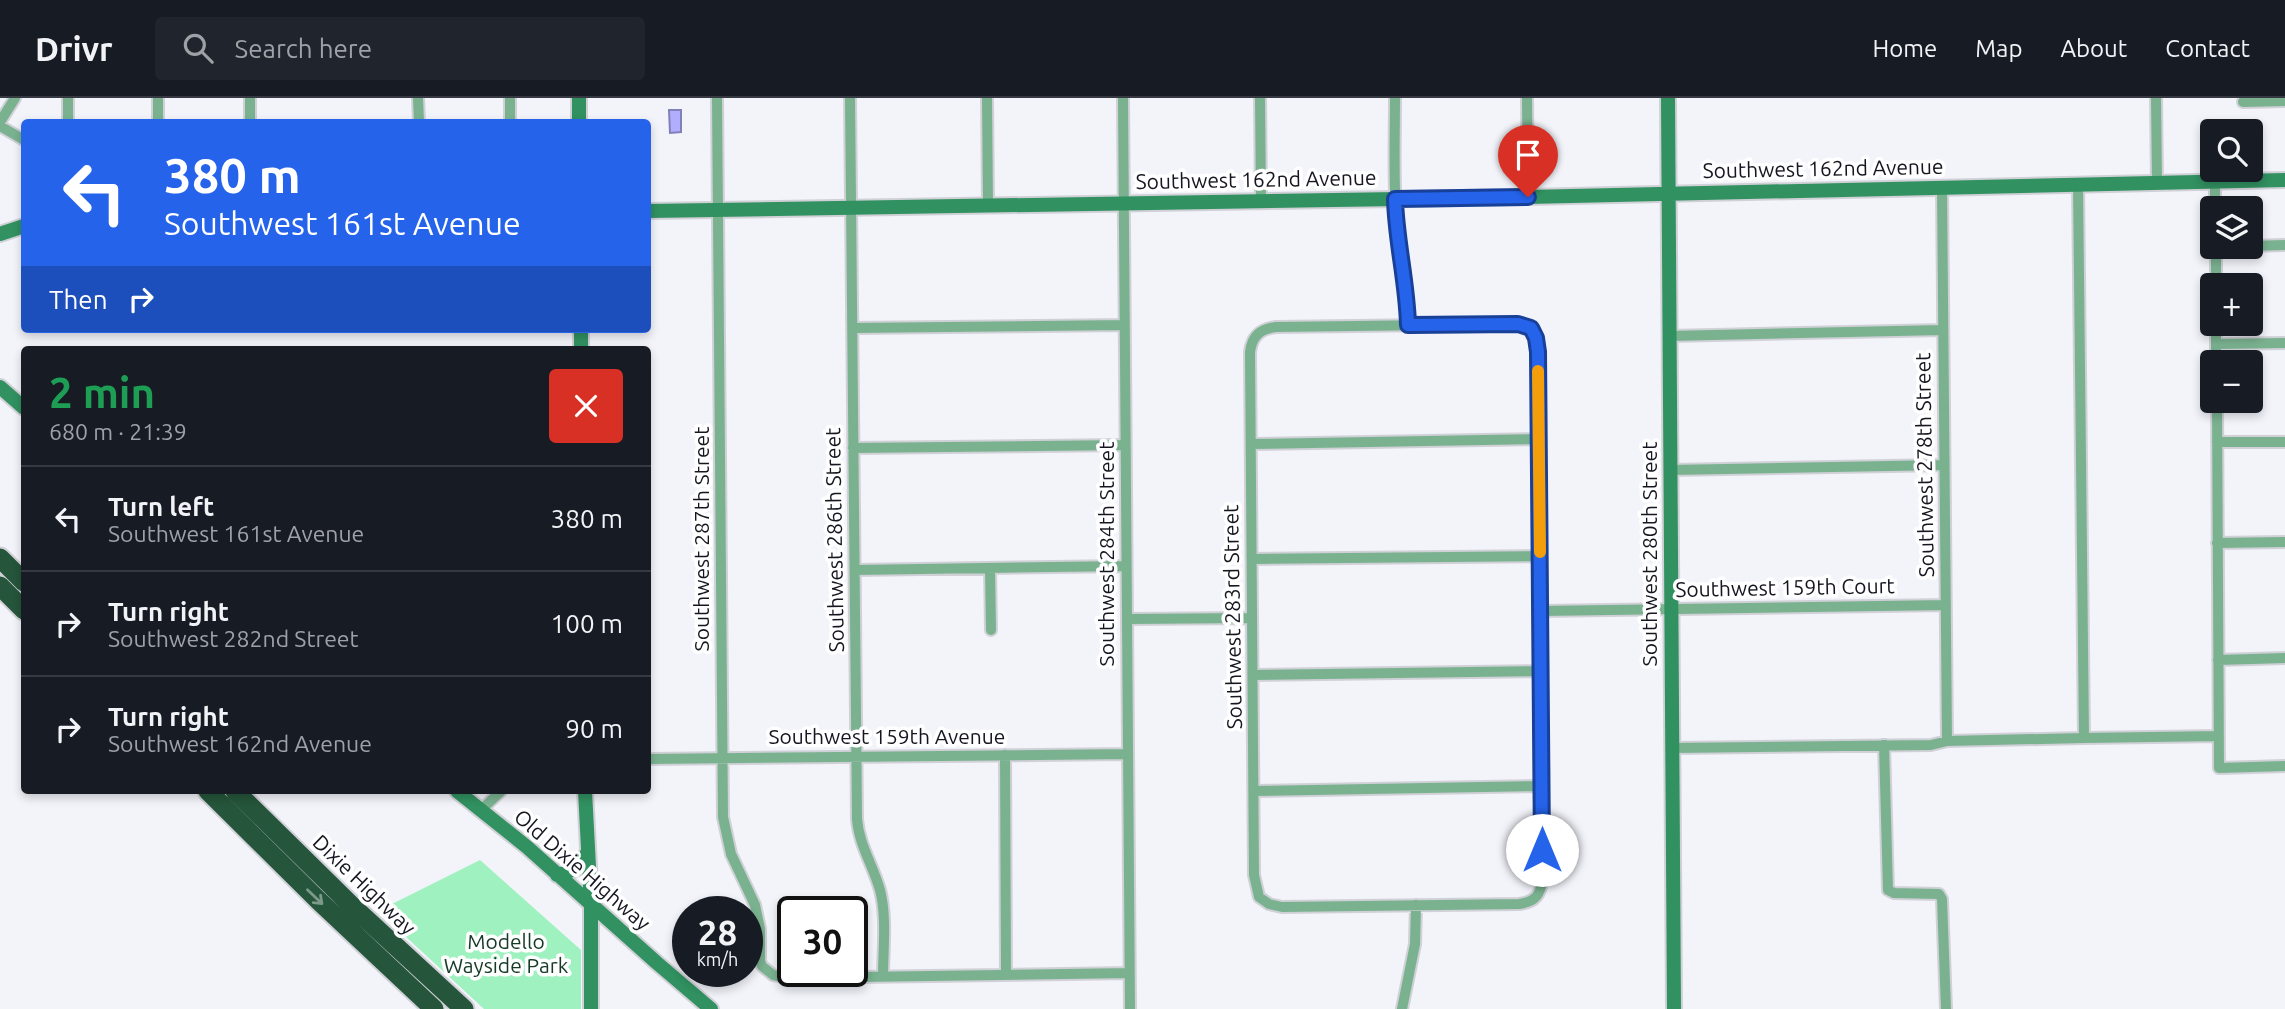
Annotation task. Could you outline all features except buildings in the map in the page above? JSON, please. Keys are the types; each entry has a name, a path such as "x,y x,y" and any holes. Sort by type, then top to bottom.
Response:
{"highway":[{"path":"0,558 21,579"},
{"path":"0,586 21,607"},
{"name":"Dixie Highway","path":"211,794 434,1009"},
{"name":"Dixie Highway","path":"238,794 464,1009"},
{"path":"232,815 244,814 299,865 332,886"},
{"path":"387,965 403,966 447,1009"}],"street":[{"path":"15,98 0,124 21,138"},
{"path":"68,98 68,119"},
{"path":"158,98 158,119"},
{"path":"250,98 250,119"},
{"path":"418,98 418,119"},
{"path":"510,98 510,119"},
{"path":"579,98 579,119"},
{"name":"Southwest 287th Street","path":"718,98 724,829 731,854 755,905 760,929 760,961 765,971 788,978 883,977"},
{"name":"Southwest 286th Street","path":"850,98 858,832 883,904 883,977"},
{"path":"987,98 988,205"},
{"name":"Southwest 284th Street","path":"1123,98 1130,1009"},
{"path":"1260,98 1261,201"},
{"path":"1395,98 1395,199 1408,325 1518,324 1531,328 1536,338 1541,611 1542,879 1537,897 1531,902 1519,904 1416,905 1415,944 1402,1009"},
{"path":"1527,98 1528,197"},
{"name":"Southwest 280th Street","path":"1668,98 1674,1009"},
{"path":"2156,98 2157,183"},
{"path":"2244,102 2285,101"},
{"name":"Southwest 162nd Avenue","path":"2263,180 2285,180"},
{"name":"Southwest 162nd Avenue","path":"651,211 1528,197 2200,182"},
{"path":"2078,184 2084,738"},
{"name":"Southwest 278th Street","path":"1942,187 1947,741"},
{"path":"0,234 21,227"},
{"path":"2263,246 2285,245"},
{"path":"853,328 1124,325"},
{"name":"Southwest 283rd Street","path":"1408,325 1276,327 1259,332 1252,341 1255,884 1263,901 1282,907 1416,905"},
{"path":"1669,336 1943,330"},
{"path":"2216,336 2216,350"},
{"path":"2216,344 2285,343"},
{"path":"0,387 21,405"},
{"path":"2217,413 2219,768 2285,765"},
{"path":"1251,444 1539,439"},
{"path":"2217,442 2285,442"},
{"path":"853,448 1125,445"},
{"path":"1670,470 1944,465"},
{"path":"2217,543 2285,541"},
{"path":"1252,559 1540,556"},
{"path":"855,570 1126,566"},
{"path":"990,568 991,630"},
{"name":"Southwest 159th Court","path":"1541,611 1946,605"},
{"path":"1127,619 1252,618"},
{"path":"2218,660 2285,658"},
{"path":"1253,675 1541,671"},
{"path":"1672,748 2218,736"},
{"path":"1884,745 1888,890 1894,893 1939,894 1942,899 1946,1009"},
{"name":"Southwest 159th Avenue","path":"651,759 1127,754"},
{"path":"1005,755 1006,975"},
{"path":"1254,791 1542,786"},
{"name":"Old Dixie Highway","path":"461,794 711,1009"},
{"path":"481,810 498,794"},
{"path":"585,794 591,905 591,1009"},
{"path":"557,875 577,870 588,848"},
{"path":"883,977 1129,973"}],"green space":[{"name":"Modello Wayside Park","path":"480,860 581,950 581,1009 484,1009 378,911"}],"shaded area":[{"path":"669,110 681,110 681,132 670,133"}],"slow traffic":[{"path":"1538,371 1540,552"}],"route":[{"path":"1528,197 1395,199 1408,300 1408,325 1518,324 1531,328 1536,338 1542,850"}]}
